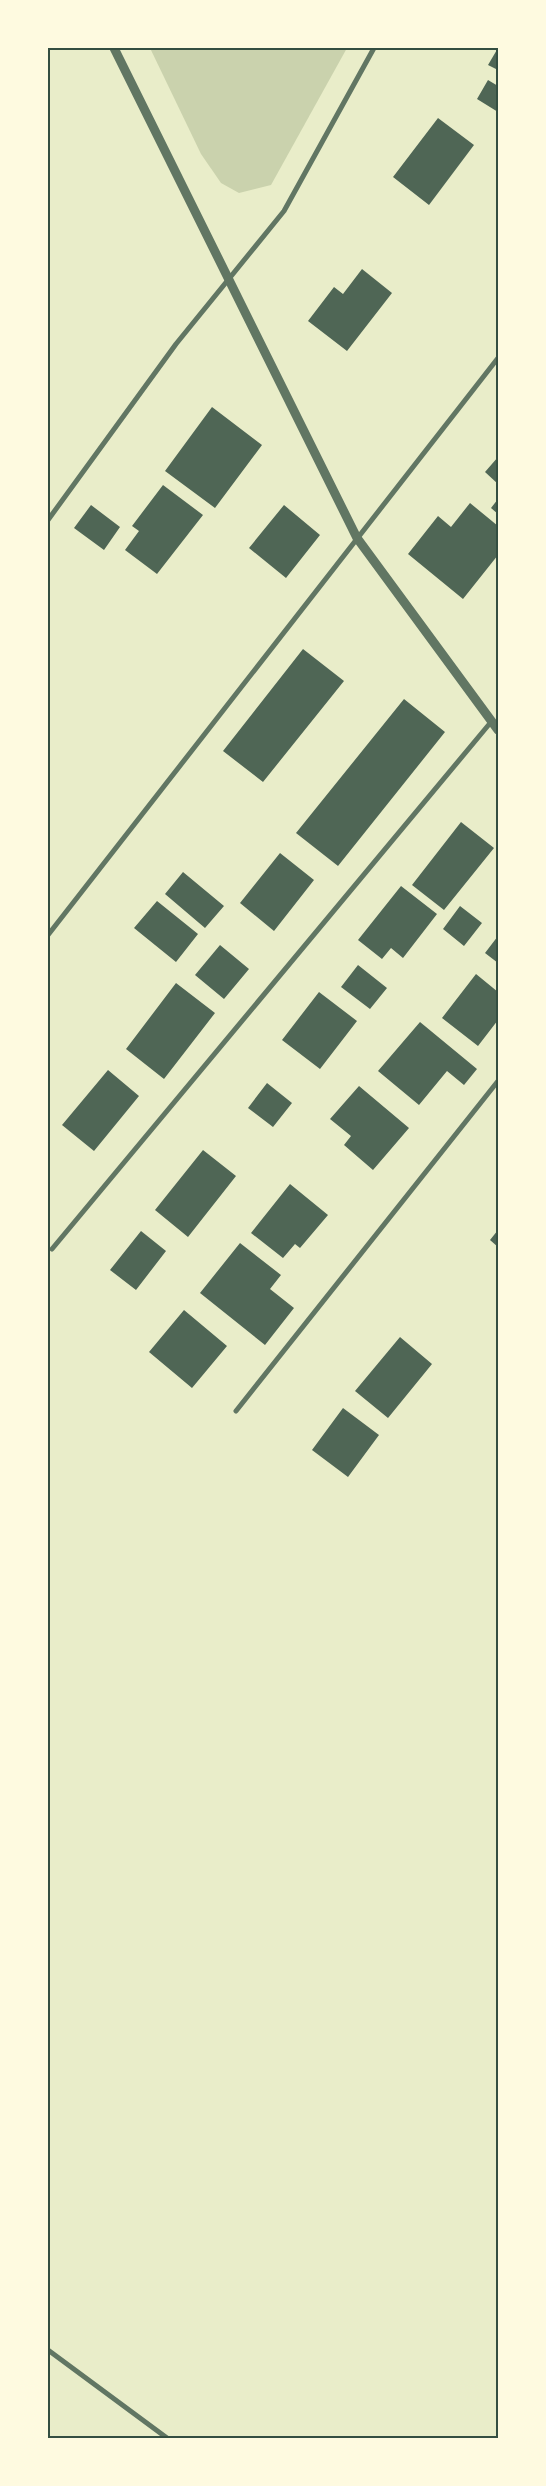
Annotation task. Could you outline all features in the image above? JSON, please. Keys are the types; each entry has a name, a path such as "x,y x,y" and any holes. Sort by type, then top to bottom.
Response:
{"street":[{"path":"114,48 358,538 498,730"},
{"path":"48,520 176,344 284,211 374,48"},
{"path":"48,935 498,358"},
{"path":"52,1249 491,722"},
{"path":"236,1411 498,1081"},
{"path":"48,2350 167,2438"}],"green space":[{"path":"150,48 347,48 271,185 239,193 221,183 201,154"}],"building":[{"path":"498,48 498,70 488,65"},
{"path":"488,80 498,86 498,112 477,99"},
{"path":"438,118 474,145 429,205 393,177"},
{"path":"362,269 392,293 347,351 308,321 334,287 343,294"},
{"path":"212,407 262,445 215,508 165,471"},
{"path":"498,457 498,484 485,472"},
{"path":"163,485 203,515 157,574 125,550 139,531 132,526"},
{"path":"498,499 498,514 491,508"},
{"path":"470,503 498,526 498,555 463,599 408,554 438,516 451,527"},
{"path":"91,505 120,527 104,550 74,528"},
{"path":"284,505 320,535 286,578 249,548"},
{"path":"303,649 344,681 263,782 223,751"},
{"path":"404,699 445,732 338,866 296,833"},
{"path":"461,822 494,848 444,910 412,885"},
{"path":"280,853 314,880 274,931 240,903"},
{"path":"183,872 224,906 205,928 165,894"},
{"path":"401,886 437,914 403,958 391,948 382,959 358,940"},
{"path":"157,901 198,934 176,962 134,928"},
{"path":"460,906 482,923 464,946 443,929"},
{"path":"498,936 498,963 485,953"},
{"path":"220,945 249,969 224,999 195,975"},
{"path":"358,965 387,988 370,1009 341,987"},
{"path":"476,974 498,992 498,1020 478,1046 442,1018"},
{"path":"176,983 215,1013 164,1079 126,1049"},
{"path":"319,992 357,1021 320,1069 282,1040"},
{"path":"420,1022 477,1069 464,1085 447,1071 419,1105 378,1071"},
{"path":"108,1070 139,1096 94,1151 62,1125"},
{"path":"267,1083 292,1103 273,1127 248,1108"},
{"path":"359,1086 409,1128 373,1170 344,1145 351,1136 330,1119"},
{"path":"203,1150 236,1176 188,1237 155,1210"},
{"path":"290,1184 328,1215 300,1248 295,1244 283,1258 251,1233"},
{"path":"498,1230 498,1247 490,1240"},
{"path":"141,1231 166,1251 136,1290 110,1270"},
{"path":"240,1243 281,1275 270,1289 294,1308 265,1345 200,1293"},
{"path":"184,1310 227,1346 192,1388 149,1352"},
{"path":"400,1337 432,1364 388,1418 355,1391"},
{"path":"343,1408 379,1435 348,1477 312,1450"}]}
